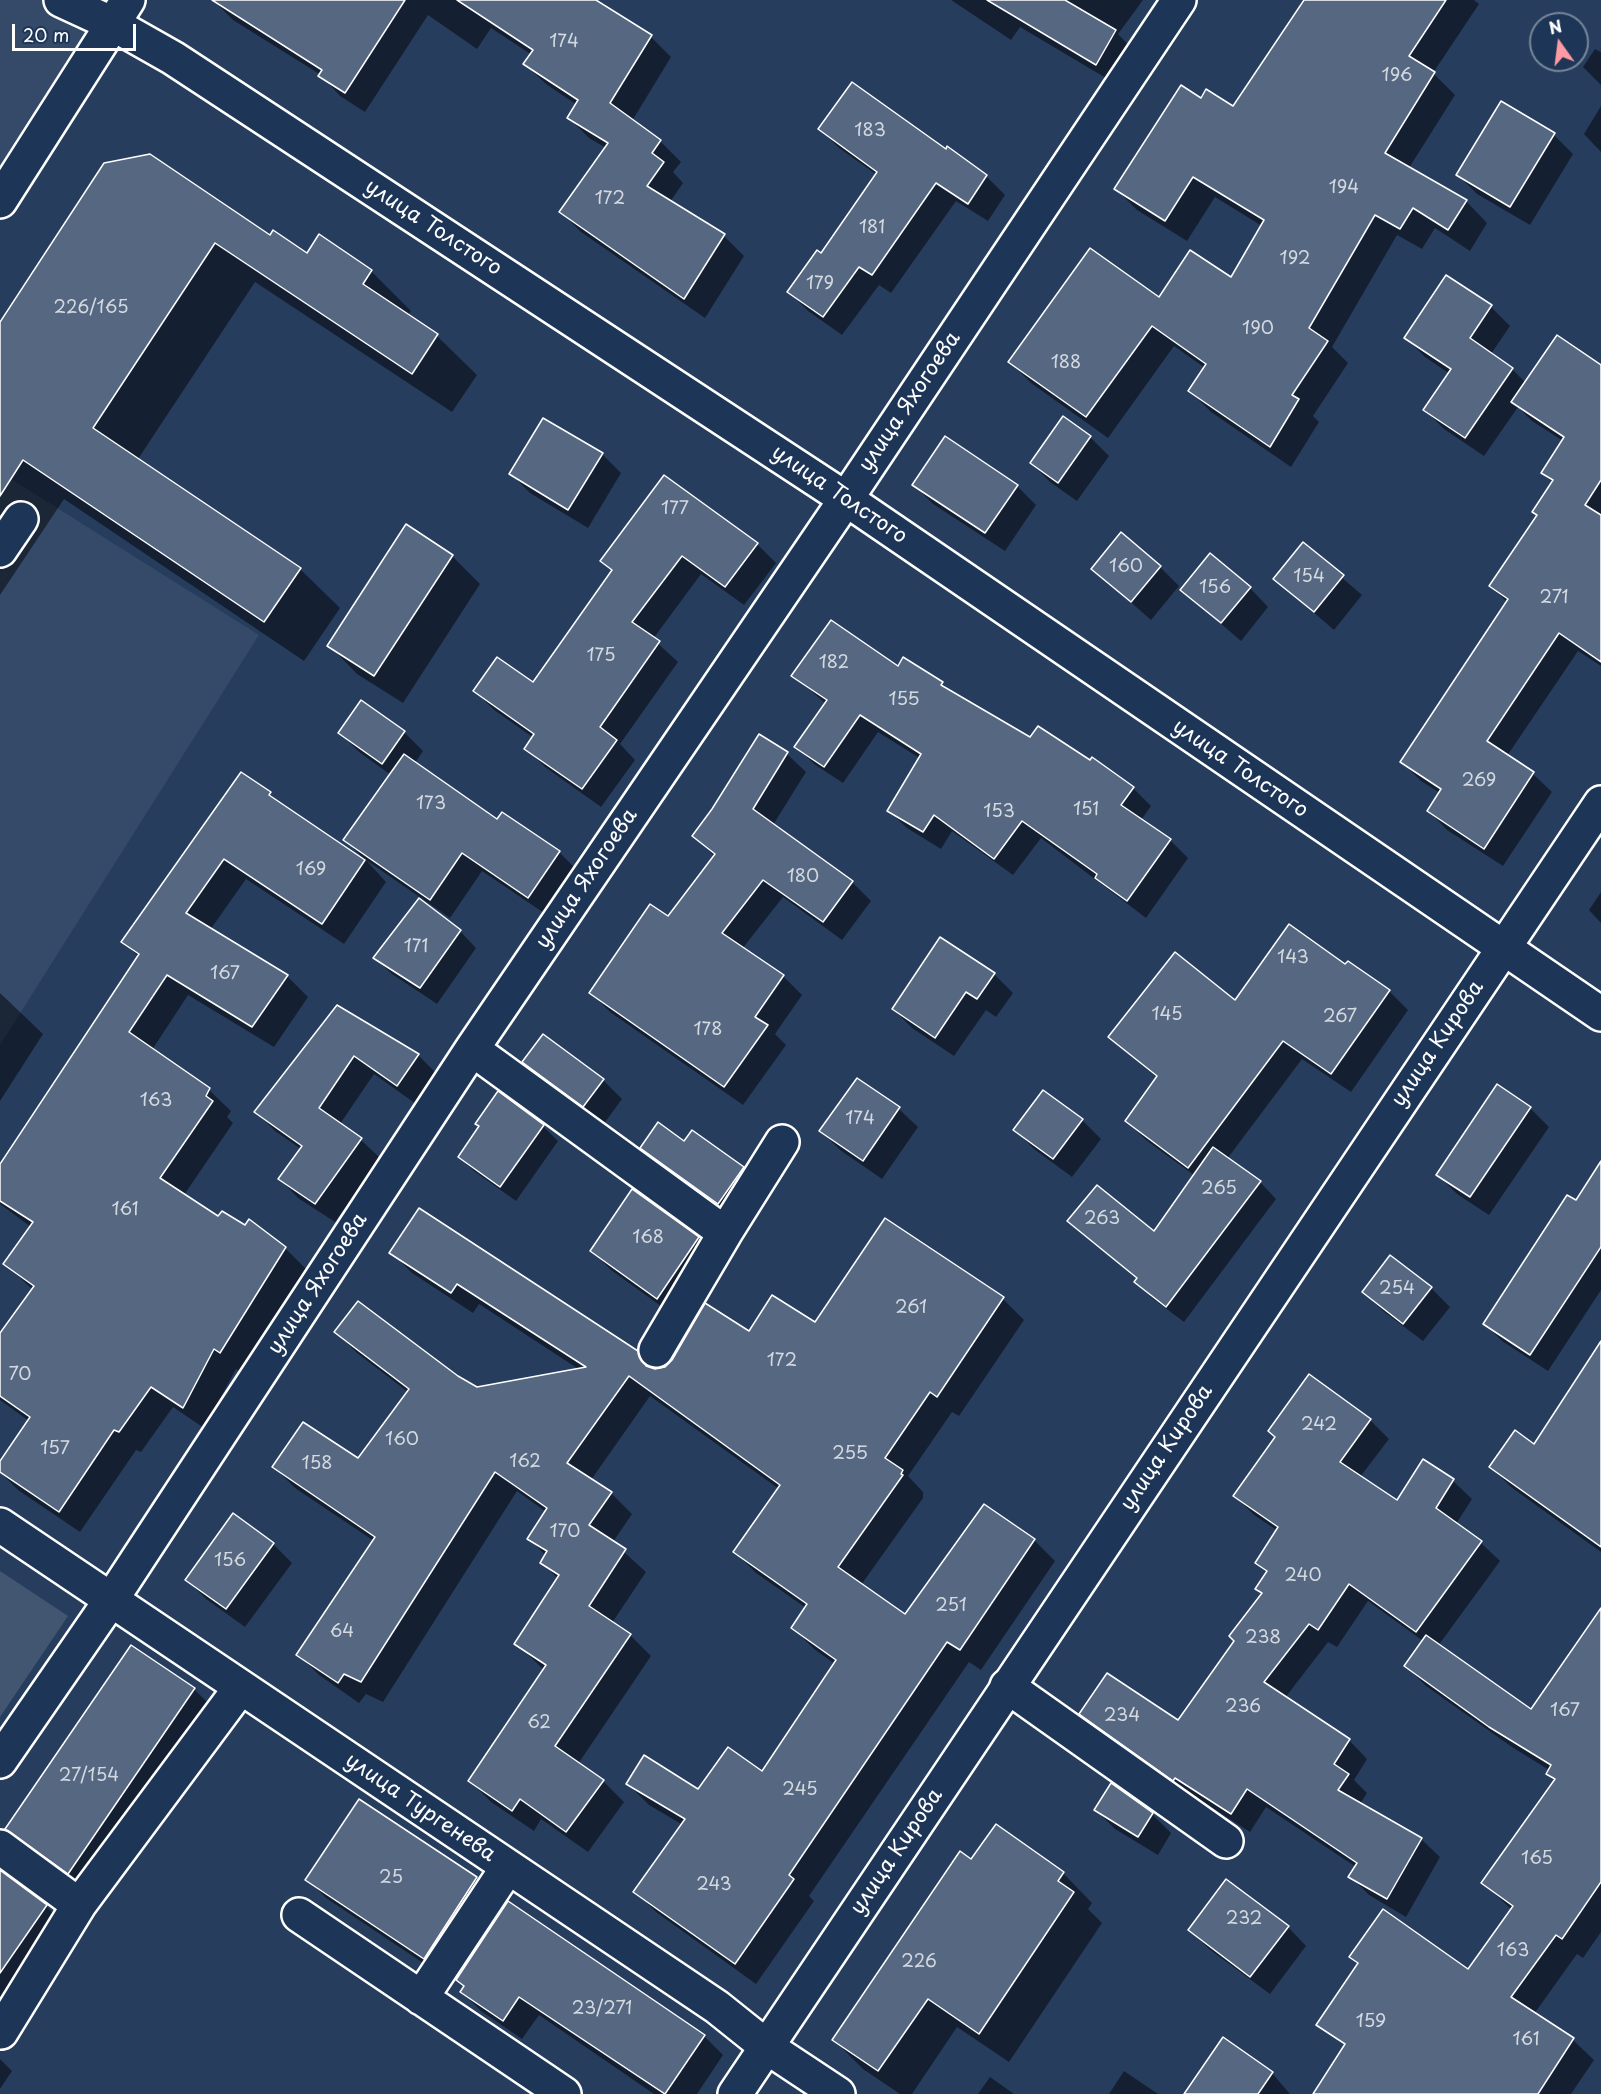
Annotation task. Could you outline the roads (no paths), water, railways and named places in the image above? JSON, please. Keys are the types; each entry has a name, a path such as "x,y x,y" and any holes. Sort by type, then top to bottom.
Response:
{"street":[{"name":"улица Толстого","path":"61,0 121,12 173,58 846,499 1601,1014"},
{"name":"улица Яхогоева","path":"0,1761 111,1600 472,1048 846,499 1179,0"},
{"path":"0,201 121,12"},
{"path":"0,550 21,519"},
{"name":"улица Кирова","path":"735,2094 1601,803"},
{"path":"472,1048 725,1233"},
{"path":"656,1350 782,1142"},
{"name":"улица Тургенева","path":"0,1524 717,2007 767,2047 838,2094"},
{"path":"1007,1686 1226,1841"},
{"path":"1,2032 79,1905 241,1688"},
{"path":"0,1847 79,1905"},
{"path":"422,1998 508,1867"},
{"path":"299,1915 422,1998 527,2084 564,2094"}]}
